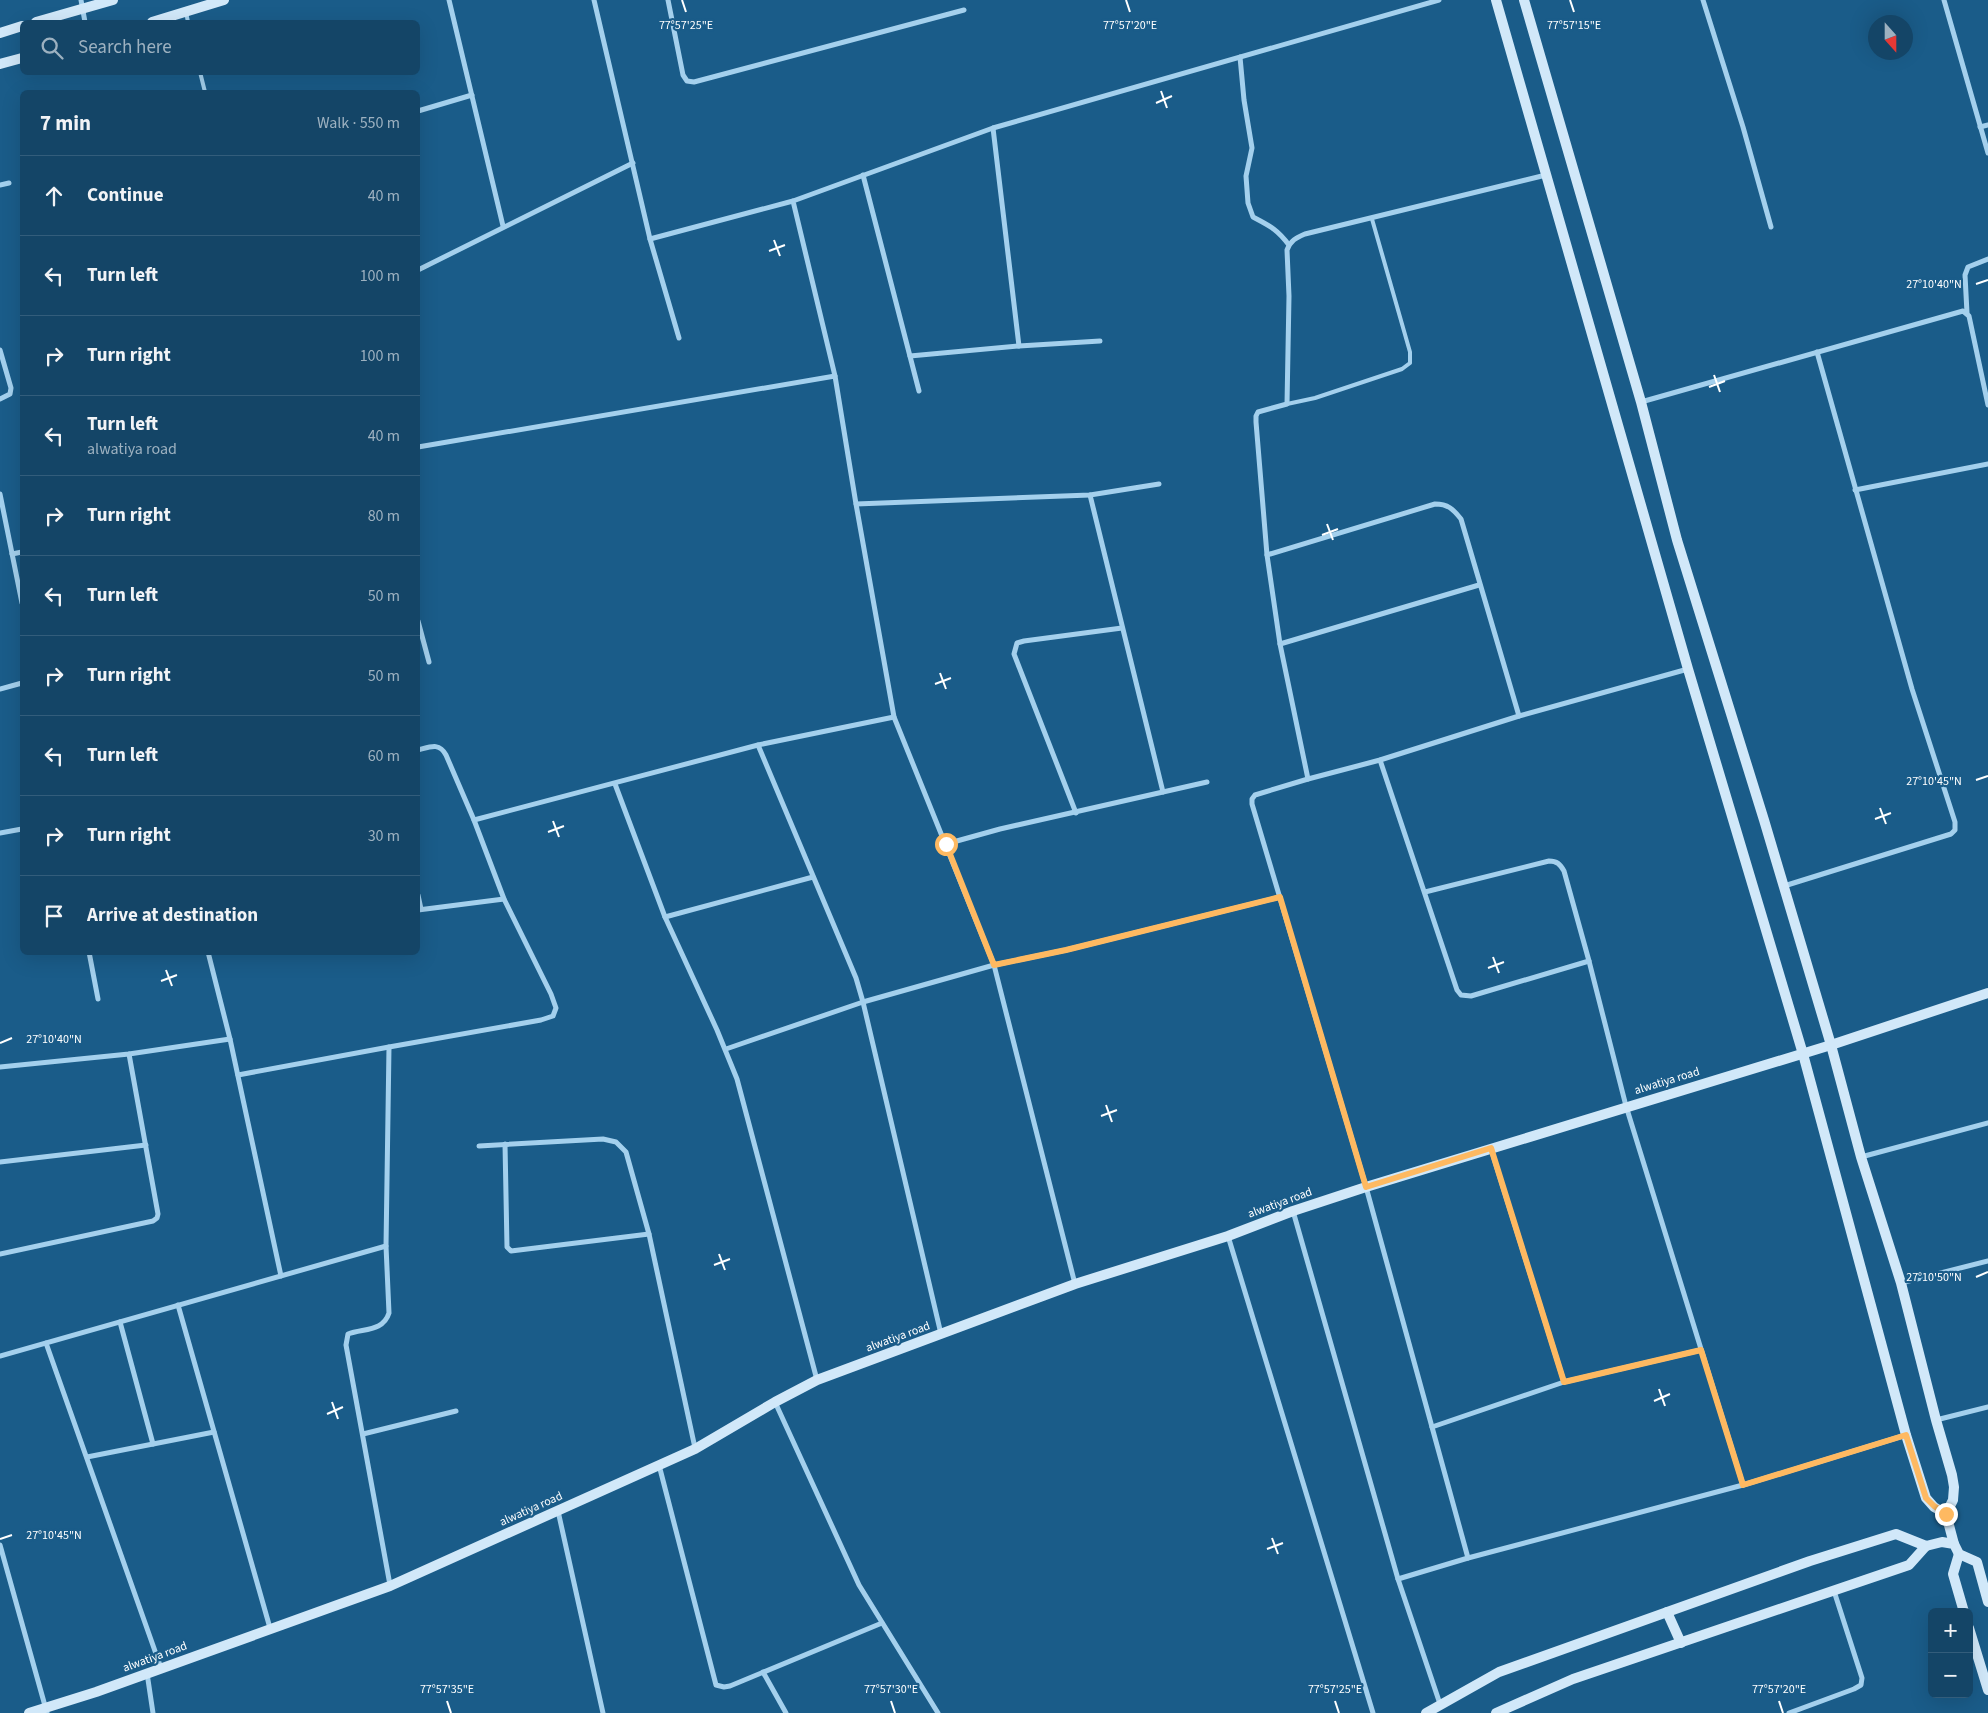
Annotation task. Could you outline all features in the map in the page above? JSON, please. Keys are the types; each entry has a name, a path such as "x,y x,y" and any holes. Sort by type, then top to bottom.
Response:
{"street":[{"path":"41,20 82,5 113,0"},
{"path":"159,20 224,0"},
{"path":"449,0 503,226"},
{"path":"594,0 650,240 679,338"},
{"path":"668,0 683,75 687,81 694,82 964,10"},
{"path":"650,240 792,201 993,128 1439,0"},
{"path":"1496,0 1688,669 1803,1054 1906,1435 1926,1498 1946,1514 1954,1544 1959,1554 1976,1562 1988,1602"},
{"path":"1524,0 1641,402 1677,540 1784,886 1831,1045 1861,1158 1901,1283 1954,1488 1953,1500 1946,1514"},
{"path":"1703,0 1743,127 1771,227"},
{"path":"1944,0 1988,153"},
{"path":"82,5 85,20"},
{"path":"0,33 20,27"},
{"path":"1240,57 1244,100 1252,148 1246,168 1248,203 1253,217 1280,233 1288,246"},
{"path":"0,64 20,59"},
{"path":"420,110 472,95"},
{"path":"1980,127 1988,125"},
{"path":"993,128 1018,346"},
{"path":"420,269 633,163"},
{"path":"863,175 919,391"},
{"path":"1308,779 1280,644 1267,555 1256,416 1258,412 1287,404 1290,296 1288,246 1294,239 1305,234 1546,176"},
{"path":"0,185 9,183"},
{"path":"792,201 835,376 894,718 994,965 1075,1284"},
{"path":"1988,259 1968,267 1965,275 1968,313 1988,405"},
{"path":"1641,402 1940,317 1963,311 1968,313"},
{"path":"910,356 1100,341"},
{"path":"0,350 10,388 10,394 0,399"},
{"path":"1784,886 1951,834 1955,830 1912,689 1817,352"},
{"path":"420,447 835,376"},
{"path":"1855,490 1988,464"},
{"path":"856,504 1090,495 1159,484"},
{"path":"0,494 20,593"},
{"path":"1090,495 1162,792"},
{"path":"1267,555 1435,504 1444,504 1453,508 1461,519 1519,716"},
{"path":"12,554 20,552"},
{"path":"1280,644 1479,585"},
{"path":"420,628 429,662"},
{"path":"1076,813 1014,654 1015,647 1017,643 1024,641 1122,628"},
{"path":"1468,1558 1366,1187 1252,799 1255,795 1380,760 1519,716 1688,669"},
{"path":"0,688 20,683"},
{"path":"474,820 758,746 894,718"},
{"path":"238,1075 389,1046 541,1020 553,1016 556,1008 551,994 504,899 474,820 442,748 435,746 420,750"},
{"path":"758,746 856,978 941,1335"},
{"path":"1380,760 1457,990 1461,995 1471,996 1589,961"},
{"path":"946,844 1000,829 1207,782"},
{"path":"615,784 665,917 726,1049 737,1079 817,1380"},
{"path":"0,833 20,828"},
{"path":"1425,892 1549,860 1556,861 1564,871 1626,1106 1743,1485"},
{"path":"665,917 813,877"},
{"path":"726,1049 863,1002 994,965 1066,950 1280,897"},
{"path":"420,909 504,899"},
{"path":"90,955 98,1000"},
{"path":"209,955 230,1039 281,1276"},
{"name":"alwatiya road","path":"29,1713 47,1710 390,1586 695,1449 775,1402 817,1380 1075,1284 1228,1236 1293,1211 1366,1187 1626,1106 1803,1054 1988,993"},
{"path":"0,1067 129,1054 230,1039"},
{"path":"389,1046 386,1246 389,1313 387,1320 382,1325 348,1334 346,1345 364,1434 390,1586"},
{"path":"0,1254 153,1221 157,1218 158,1214 129,1054"},
{"path":"1861,1158 1988,1123"},
{"path":"479,1146 603,1139 616,1142 626,1152 649,1234 695,1449"},
{"path":"505,1144 507,1247 511,1251 649,1234"},
{"path":"0,1162 146,1145"},
{"path":"1491,1148 1564,1382"},
{"path":"1293,1211 1398,1579 1441,1705"},
{"path":"1228,1236 1373,1713"},
{"path":"0,1356 386,1246"},
{"path":"1901,1283 1988,1261"},
{"path":"178,1305 270,1628"},
{"path":"120,1322 153,1444"},
{"path":"46,1343 161,1668"},
{"path":"1432,1427 1564,1382 1701,1350"},
{"path":"775,1402 859,1586 938,1713"},
{"path":"1936,1420 1988,1408"},
{"path":"364,1434 456,1410"},
{"path":"87,1457 214,1432"},
{"path":"1398,1579 1468,1558 1743,1485 1906,1435"},
{"path":"659,1465 716,1685 730,1686 882,1623"},
{"path":"558,1511 603,1713"},
{"path":"1426,1713 1499,1672 1810,1561 1896,1534 1926,1546"},
{"path":"1496,1713 1573,1679 1909,1565 1926,1546 1942,1542 1954,1544"},
{"path":"0,1545 47,1710"},
{"path":"1959,1554 1953,1574 1963,1608"},
{"path":"1789,1713 1854,1690 1861,1685 1862,1678 1834,1591"},
{"path":"1667,1612 1681,1643"},
{"path":"1973,1641 1988,1690"},
{"path":"762,1672 786,1713"},
{"path":"147,1673 152,1713"}],"lane":[{"path":"186,12 188,20"},
{"path":"201,75 204,90"},
{"path":"1287,404 1314,398 1402,369 1410,363 1410,352 1372,219"}],"route":[{"path":"946,844 994,965 1066,950 1280,897 1366,1187 1491,1148 1564,1382 1701,1350 1743,1485 1906,1435 1926,1498 1946,1514"}]}
